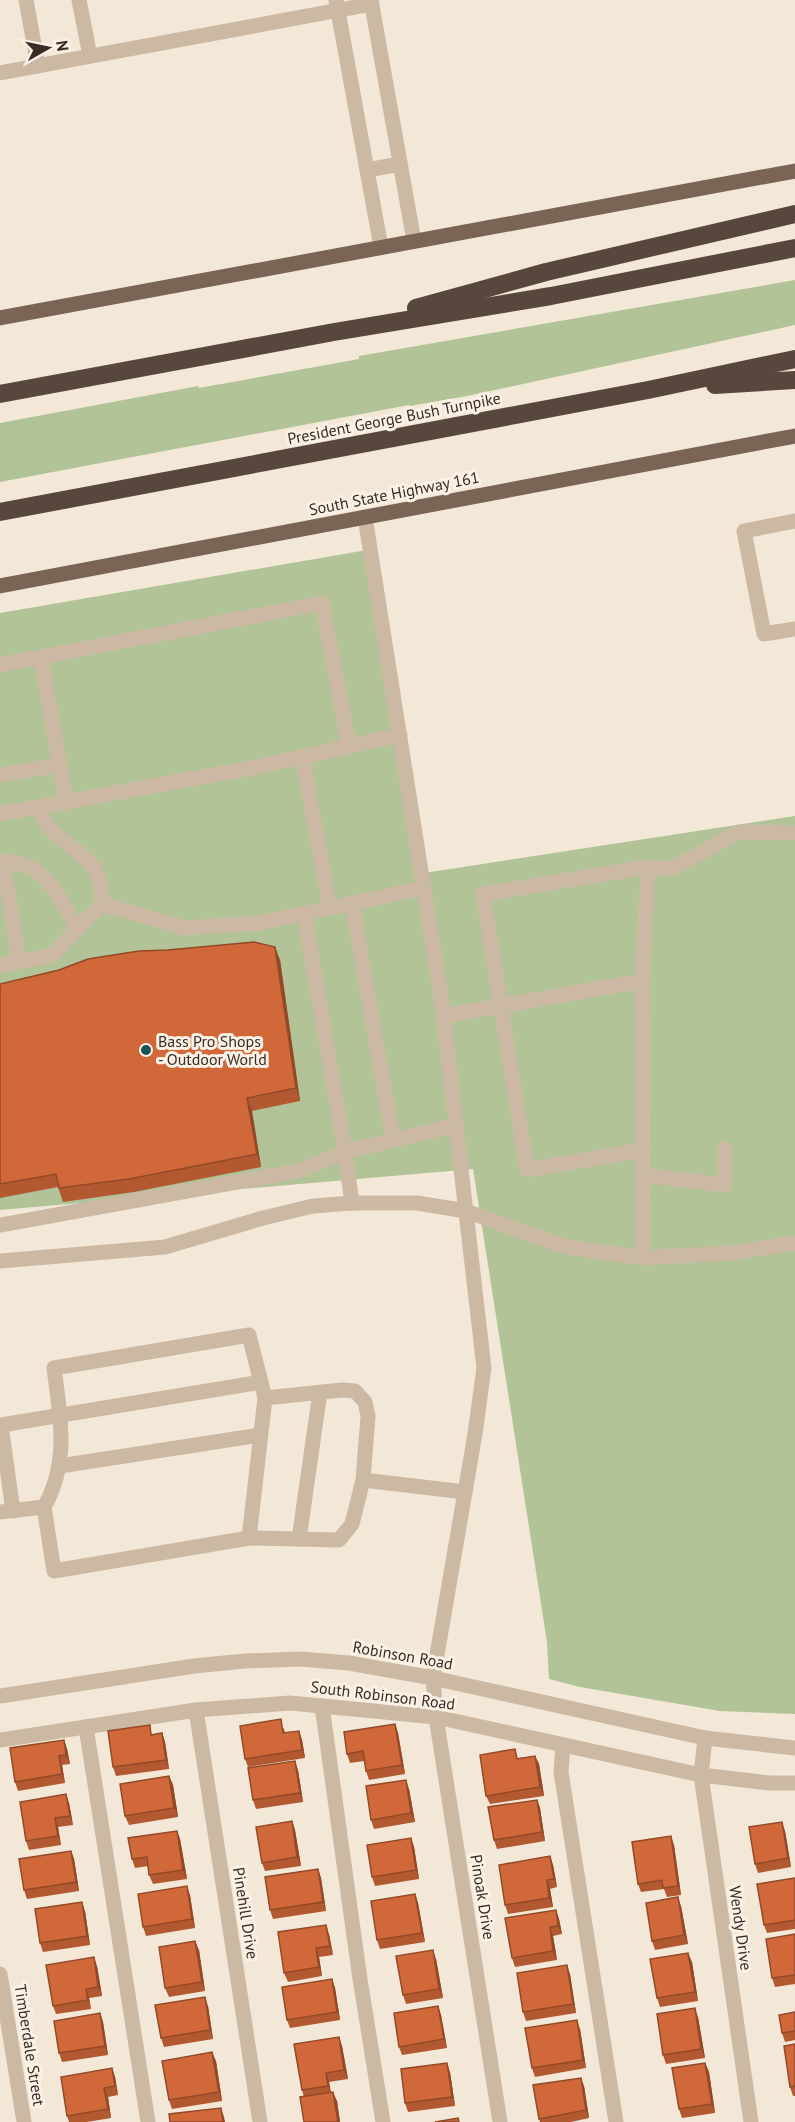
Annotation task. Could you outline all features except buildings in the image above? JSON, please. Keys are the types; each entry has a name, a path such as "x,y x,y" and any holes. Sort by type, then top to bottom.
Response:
{"highway":[{"path":"334,332 546,272 795,214"},
{"path":"0,394 334,332 551,296 795,248"},
{"name":"President George Bush Turnpike","path":"0,512 648,390 795,359"},
{"path":"648,390 795,380"}],"main road":[{"path":"0,318 795,171"},
{"name":"South State Highway 161","path":"0,586 795,436"}],"street":[{"path":"26,0 38,66"},
{"path":"79,0 90,56"},
{"path":"0,73 337,5 371,2 414,241"},
{"path":"337,5 381,247"},
{"path":"367,170 400,164"},
{"name":"Pinoak Drive","path":"365,517 443,1016 484,1368 433,1678 436,1717 500,2122"},
{"path":"795,521 744,531 765,634 795,629"},
{"path":"0,665 322,603 349,746"},
{"path":"41,657 66,803"},
{"path":"0,814 215,776 400,735"},
{"path":"302,756 330,908"},
{"path":"0,775 59,765"},
{"path":"0,965 51,956 102,904 103,890 99,876 87,857 54,833 37,808"},
{"path":"643,1150 527,1170 499,1006 483,894 648,867 671,869 739,832 795,832"},
{"path":"19,962 2,862 27,865 49,881 77,929"},
{"path":"643,1258 642,981 648,867"},
{"path":"102,904 184,928 260,922 424,888"},
{"path":"352,903 393,1140"},
{"path":"304,913 352,1203"},
{"path":"443,1016 642,981"},
{"path":"0,1225 298,1171 345,1152 456,1125"},
{"path":"643,1175 723,1185 725,1149"},
{"path":"0,1261 165,1246 313,1206 352,1203 417,1203 466,1211 562,1246 643,1258 731,1253 795,1243"},
{"path":"249,1538 265,1398 249,1335 54,1368 62,1427 60,1466 54,1490 44,1507 54,1571 249,1538 339,1540 352,1524 363,1480 368,1416 365,1402 355,1391 265,1398"},
{"path":"44,1507 6,1512 1,1425 261,1382"},
{"path":"299,1539 320,1392"},
{"path":"60,1466 260,1435"},
{"path":"363,1480 465,1492"},
{"name":"Robinson Road","path":"0,1696 194,1666 300,1659 349,1663 433,1678 705,1738 795,1748"},
{"name":"South Robinson Road","path":"0,1740 196,1710 290,1703 436,1717 701,1775 769,1783 795,1783"},
{"path":"322,1706 360,1979 383,2122"},
{"name":"Pinehill Drive","path":"196,1710 260,2122"},
{"path":"86,1727 148,2122"},
{"name":"Wendy Drive","path":"705,1738 701,1775 751,2122"},
{"path":"563,1745 561,1772 616,2122"},
{"name":"Timberdale Street","path":"0,1974 24,2122"}],"green space":[{"path":"795,280 795,325 467,396 0,482 0,423 359,359 359,356"},
{"path":"373,549 424,873 795,816 795,1714 720,1711 580,1687 549,1679 547,1642 473,1169 0,1210 0,613"}],"place":[{"name":"Bass Pro Shops - Outdoor World","path":"146,1050"}]}
